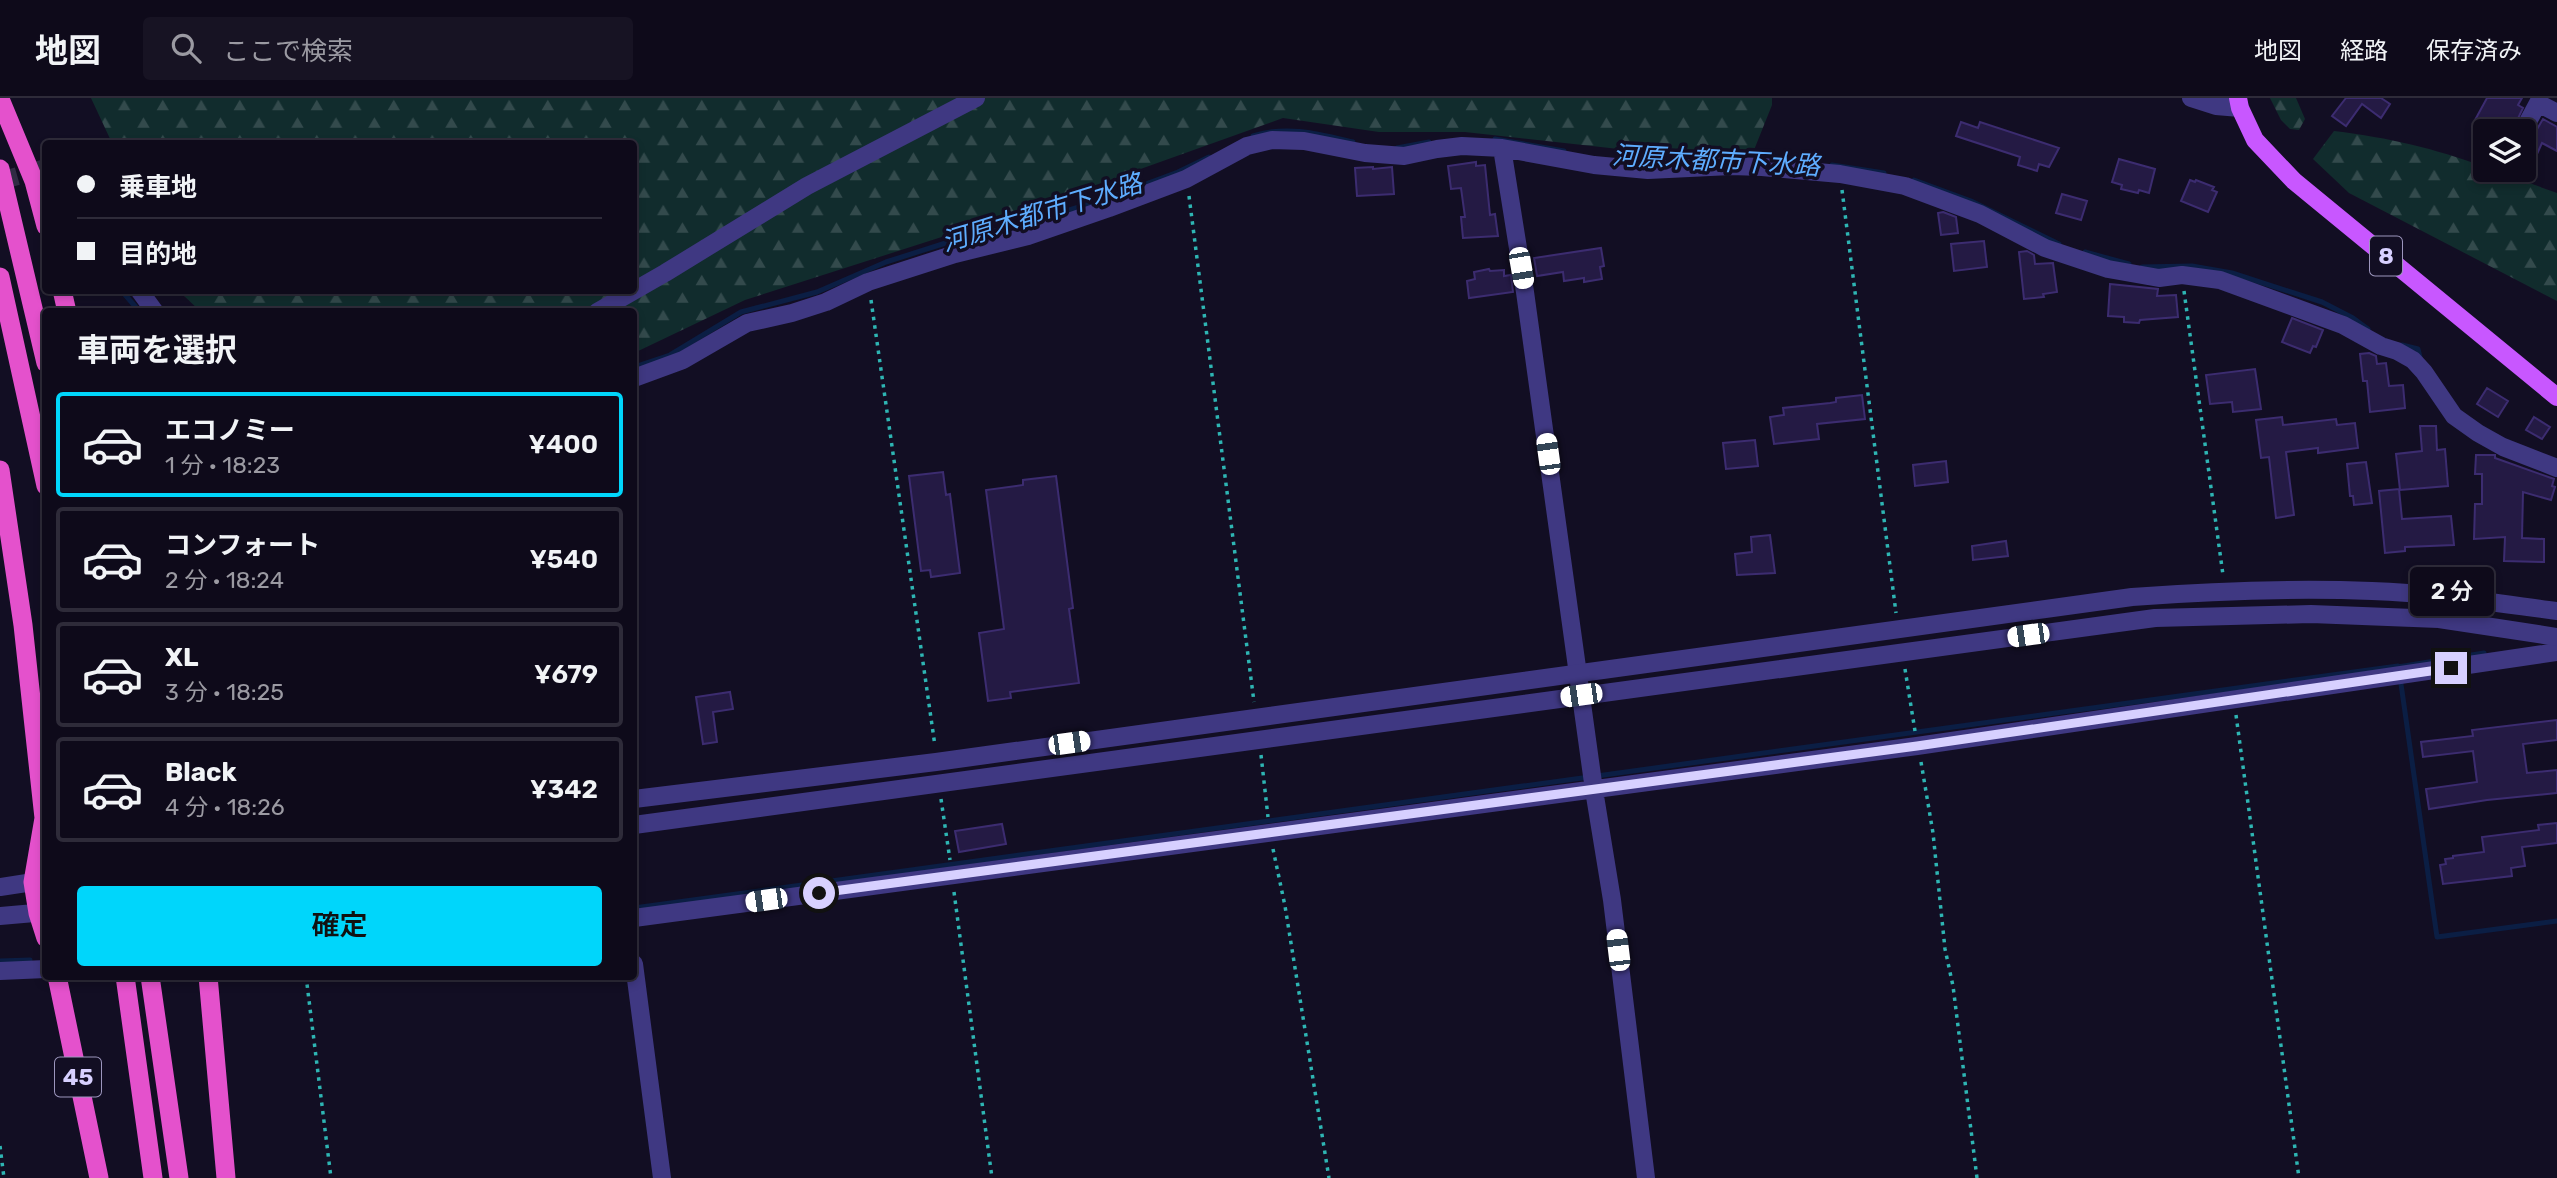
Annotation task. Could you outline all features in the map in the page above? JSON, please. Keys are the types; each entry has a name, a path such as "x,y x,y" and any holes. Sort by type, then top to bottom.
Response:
{"highway":[{"path":"0,99 34,181 42,211"},
{"path":"0,169 42,346"},
{"path":"0,277 42,468"},
{"path":"0,470 23,625 42,800"},
{"path":"42,843 39,881 42,912"},
{"name":"45","path":"58,980 99,1178"},
{"name":"45","path":"126,980 153,1178"},
{"path":"151,980 179,1178"},
{"path":"208,980 226,1178"}],"main road":[{"name":"8","path":"2239,103 2255,139 2294,181 2557,397"}],"street":[{"path":"637,289 807,186 976,98"},
{"path":"2190,98 2216,106 2239,103"},
{"path":"2529,119 2538,103 2557,113"},
{"path":"637,377 683,360 747,323 826,302 868,282 955,254 1028,236 1186,179 1247,146 1272,141 1304,141 1365,153 1404,156 1462,146 1502,148 1594,166 1648,170 1731,166 1840,174 1905,186 1980,214 2045,248 2108,269 2159,278 2182,275 2220,280 2343,325 2413,360 2454,416 2503,447 2557,468"},
{"path":"1502,148 1612,900 1646,1178"},
{"path":"604,308 628,294"},
{"path":"637,799 936,762 2132,597 2225,590 2373,591 2456,597 2557,611"},
{"path":"637,825 2155,618 2311,614 2439,619 2557,637"},
{"path":"637,918 1917,746 2557,652"},
{"path":"0,887 39,881"},
{"path":"0,916 42,912"},
{"path":"0,971 42,970"},
{"path":"636,980 662,1178"}],"path":[{"path":"1840,174 1898,628"},
{"path":"1186,179 1270,833 1285,906 1329,1178"},
{"path":"2182,275 2225,590"},
{"path":"868,282 934,736 992,1178"},
{"path":"1902,652 1933,833 1945,949 1953,986 1977,1178"},
{"path":"2234,699 2299,1178"},
{"path":"306,980 331,1178"},
{"path":"0,1146 4,1178"}],"green space":[{"path":"91,98 1772,98 1772,105 1754,150 1664,154 1465,132 1379,132 1283,118 1023,211 745,300 637,352 637,308 197,308 182,294 637,294 637,140 111,140"},
{"path":"2270,98 2296,98 2305,119 2299,130 2290,129 2281,120"},
{"path":"2334,131 2393,140 2473,163 2473,182 2526,182 2557,193 2557,301 2349,193 2313,159"}],"building":[{"path":"2346,98 2381,98 2390,104 2381,118 2362,104 2346,126 2332,116"},
{"path":"2487,98 2522,98 2518,105 2523,108 2518,119 2476,119"},
{"path":"2543,119 2557,127 2557,151 2542,143 2536,153 2536,131"},
{"path":"1961,122 1978,128 1980,122 2059,148 2049,167 2039,164 2037,171 2018,165 2020,157 1956,136"},
{"path":"2119,159 2155,169 2149,193 2121,189 2122,185 2112,182"},
{"path":"1476,162 1476,166 1485,165 1490,215 1495,214 1498,236 1463,238 1461,217 1465,217 1461,188 1451,189 1448,166"},
{"path":"1392,167 1394,194 1357,196 1355,168"},
{"path":"2190,180 2214,187 2212,190 2217,192 2208,212 2181,201"},
{"path":"2062,194 2087,201 2081,220 2056,213"},
{"path":"1938,213 1956,217 1958,233 1941,235"},
{"path":"1984,241 1987,267 1954,271 1951,244"},
{"path":"1601,248 1604,266 1600,267 1602,279 1564,281 1563,272 1537,276 1534,258"},
{"path":"2027,251 2034,255 2035,264 2053,263 2057,292 2043,294 2044,297 2024,299 2019,252"},
{"path":"1504,270 1504,276 1511,275 1513,292 1469,298 1467,281 1475,279 1474,272"},
{"path":"2110,284 2158,289 2157,296 2176,295 2178,317 2140,320 2139,323 2124,322 2124,317 2108,316"},
{"path":"2292,318 2323,330 2316,347 2313,346 2310,353 2282,342"},
{"path":"2369,353 2376,356 2377,364 2386,363 2389,386 2403,385 2405,408 2370,412 2367,381 2363,381 2360,354"},
{"path":"2255,369 2261,409 2233,412 2232,402 2210,404 2206,375"},
{"path":"2487,388 2508,401 2498,417 2477,404"},
{"path":"1862,395 1865,419 1817,424 1819,439 1774,444 1770,417 1784,415 1783,408 1830,403 1836,402 1836,398"},
{"path":"2282,417 2283,425 2336,419 2337,425 2355,423 2358,448 2318,453 2318,448 2286,452 2294,515 2276,518 2269,457 2261,458 2256,420"},
{"path":"2534,417 2550,427 2542,439 2526,430"},
{"path":"2420,426 2436,426 2437,450 2445,449 2448,486 2400,490 2396,454 2422,451"},
{"path":"1755,440 1758,466 1726,469 1723,443"},
{"path":"2476,455 2495,455 2495,458 2554,479 2552,486 2555,487 2551,500 2523,492 2522,538 2544,539 2544,562 2504,561 2505,537 2474,539 2475,504 2482,504 2482,474 2475,474"},
{"path":"1946,461 1948,482 1915,486 1913,465"},
{"path":"2366,462 2372,503 2354,505 2353,496 2350,496 2347,464"},
{"path":"943,472 946,495 950,494 960,573 931,577 930,570 921,571 909,476"},
{"path":"1056,476 1073,608 1069,609 1079,683 1010,692 1011,698 988,701 979,633 1004,629 986,490 1023,485 1023,480"},
{"path":"2399,489 2402,519 2451,516 2454,545 2405,547 2405,551 2385,553 2379,491"},
{"path":"1770,535 1775,573 1737,575 1735,554 1752,552 1751,537"},
{"path":"2006,541 2008,556 1973,560 1972,546"},
{"path":"730,692 733,709 713,712 717,742 703,744 696,697"},
{"path":"2557,720 2557,740 2523,744 2527,773 2557,770 2557,793 2429,809 2426,789 2477,782 2473,751 2423,757 2421,742 2473,736 2472,730"},
{"path":"2557,823 2557,843 2522,847 2525,866 2511,868 2512,876 2443,884 2440,865 2446,864 2445,859 2453,856 2484,852 2482,837 2539,830 2538,825"},
{"path":"1002,824 1006,844 959,852 955,831"}],"waterway":[{"name":"河原木都市下水路","path":"1253,136 1291,131 1353,142"},
{"name":"河原木都市下水路","path":"1495,139 1564,151"},
{"name":"河原木都市下水路","path":"1397,148 1429,142"},
{"name":"河原木都市下水路","path":"637,366 670,355 741,312 817,292 886,262 952,241 1031,222 1111,197 1178,172 1209,157"},
{"name":"河原木都市下水路","path":"1832,165 1884,173"},
{"name":"河原木都市下水路","path":"1914,180 1971,201 2059,244"},
{"name":"河原木都市下水路","path":"2085,252 2129,264"},
{"name":"河原木都市下水路","path":"2142,267 2192,266 2232,273 2322,302 2368,329"},
{"name":"河原木都市下水路","path":"124,294 137,308"},
{"name":"河原木都市下水路","path":"2402,345 2418,349 2420,357"},
{"path":"2398,667 2484,653"},
{"path":"637,908 2398,666"},
{"path":"2400,677 2437,937 2557,921"},
{"path":"0,961 30,960"}],"tunnel":[{"path":"0,181 42,169"}],"route":[{"path":"819,893 1917,746 2451,668"}]}
